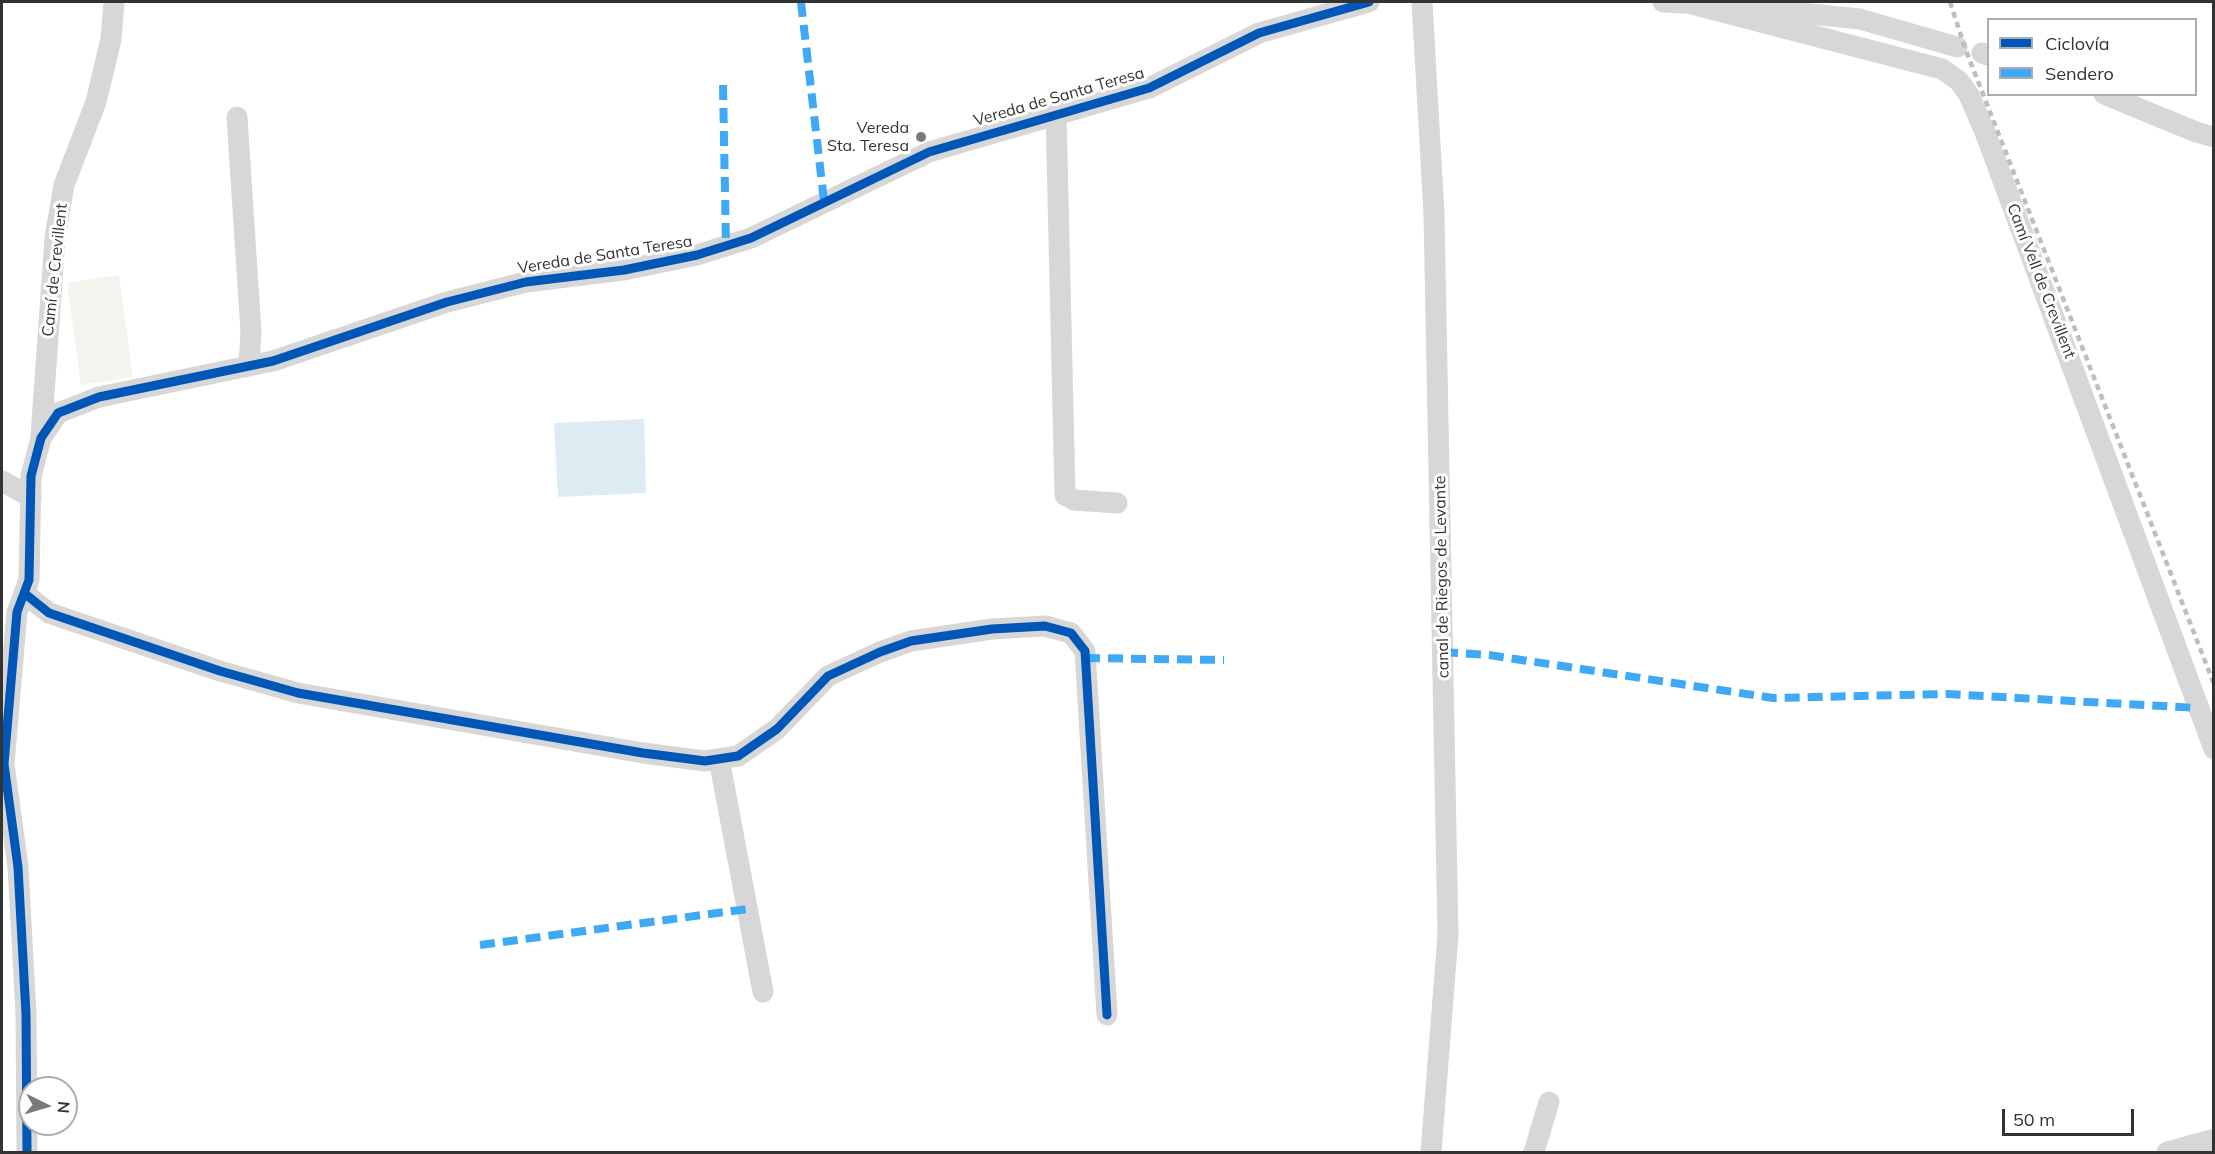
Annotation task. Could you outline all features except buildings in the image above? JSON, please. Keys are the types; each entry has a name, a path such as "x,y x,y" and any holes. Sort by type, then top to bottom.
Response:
{"street":[{"name":"Camí de Crevillent","path":"41,438 55,238 64,185 96,102 111,39 114,2"},
{"name":"Vereda de Santa Teresa","path":"27,1152 26,1014 19,889 3,765 14,604 29,580 31,476 41,438 58,413 99,397 273,362 447,302 526,282 624,270 697,255 751,238 930,152 1056,113 1149,88 1259,33 1369,2"},
{"name":"canal de Riegos de Levante","path":"1422,2 1434,214 1448,912 1431,1152"},
{"path":"1663,2 1860,19 1957,47"},
{"name":"Camí Vell de Crevillent","path":"1688,3 1942,69 1959,81 1985,132 2214,749"},
{"path":"2109,96 2196,132 2214,136"},
{"path":"1056,113 1065,495 1074,500 1117,503"},
{"path":"237,117 251,332 249,365"},
{"path":"2,481 31,497"},
{"path":"14,604 49,613 220,671 298,693 643,753 705,761 738,756 777,729 828,676 880,652 911,641 992,629 1045,626 1071,633 1085,651 1107,1015"},
{"path":"719,759 763,992"},
{"path":"1534,1152 1549,1102"},
{"path":"2167,1152 2214,1140"}],"shaded area":[{"path":"119,275 133,377 81,385 67,283"},
{"path":"644,419 646,493 558,497 554,423"}],"railway":[{"path":"1950,2 1965,48 2214,684"}],"marked path":[{"path":"801,2 824,201"},
{"path":"723,85 726,246"},
{"path":"1443,652 1489,655 1773,698 1947,694 2197,708"},
{"path":"1085,658 1224,660"},
{"path":"480,945 747,909"}],"cycle path":[{"path":"27,1152 26,1014 18,867 4,764 17,612 29,580 31,476 41,438 58,413 99,397 273,361 447,302 526,282 624,270 697,255 751,238 929,152 1149,88 1259,33 1369,2"},
{"path":"24,593 49,613 220,671 298,693 643,753 705,761 738,756 777,729 828,676 880,652 911,641 992,629 1045,626 1071,633 1085,651 1107,1015"}],"place":[{"name":"Vereda Sta. Teresa","path":"921,137"}]}
